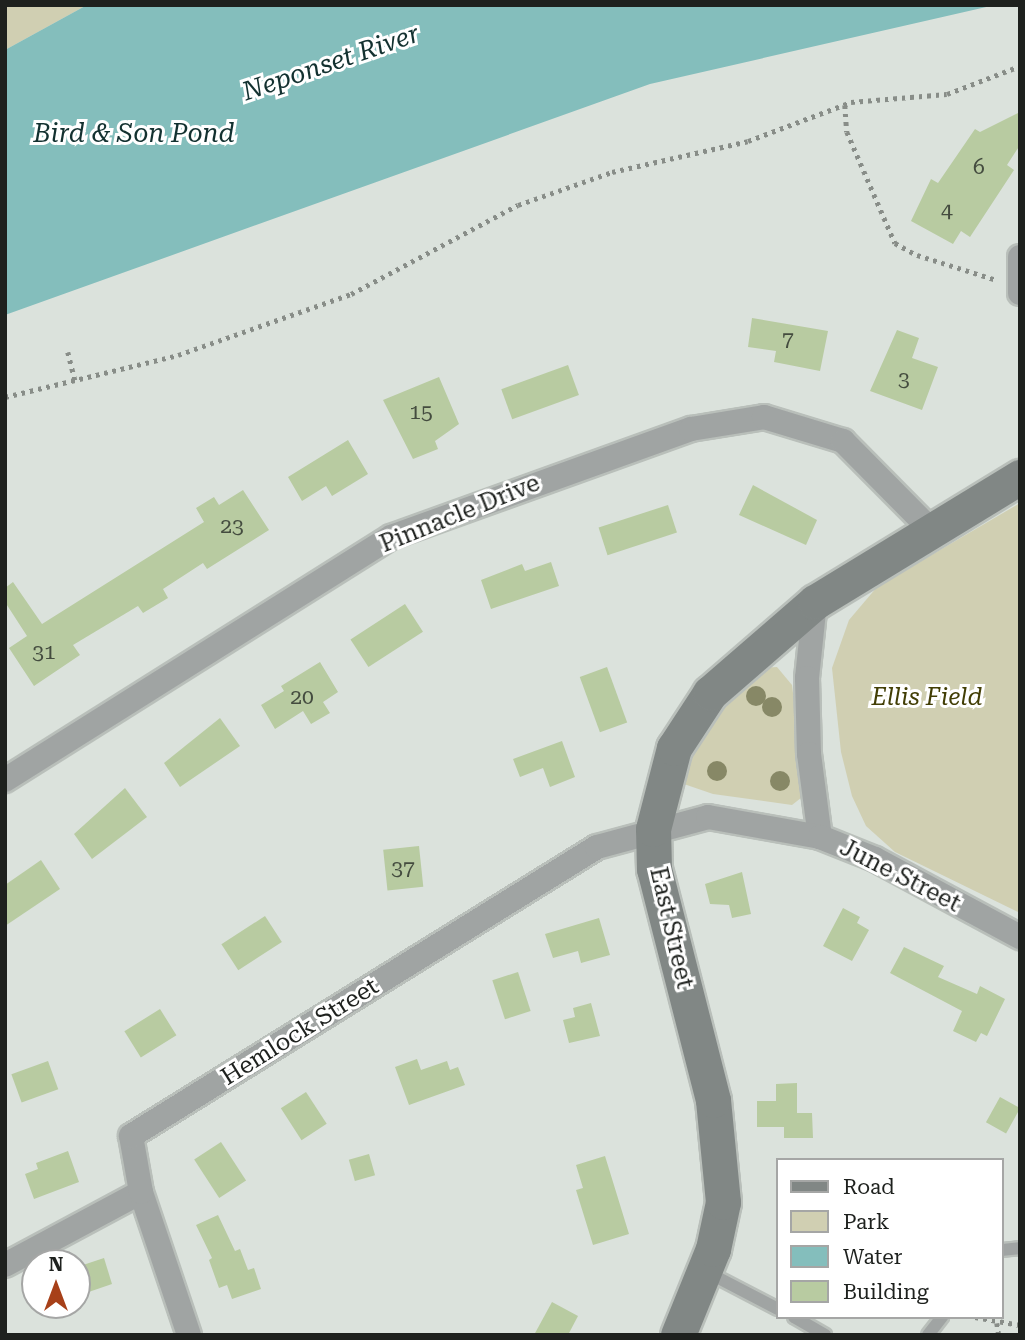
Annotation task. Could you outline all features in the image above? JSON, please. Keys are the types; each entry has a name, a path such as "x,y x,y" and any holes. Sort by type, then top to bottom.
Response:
{"street":[{"path":"1020,257 1020,293"},
{"name":"Pinnacle Drive","path":"5,780 391,537 691,429 764,417 843,441 930,529"},
{"name":"East Street","path":"678,1335 705,1270 723,1202 721,1158 713,1100 654,869 653,829 674,748 710,693 815,602 930,529 1020,477"},
{"path":"815,602 807,678 809,754 820,836"},
{"name":"June Street","path":"653,829 708,817 820,836 875,859 1020,937"},
{"name":"Hemlock Street","path":"141,1192 131,1136 597,847 653,829"},
{"path":"5,1265 141,1192 189,1335"}],"lane":[{"path":"705,1270 776,1308"},
{"path":"797,1319 825,1335"},
{"path":"928,1335 940,1319"}],"path":[{"path":"5,397 178,355 351,294 542,197 612,172 748,141 845,104 947,94 1020,66"},
{"path":"845,104 850,140 895,243 917,255 1019,287"},
{"path":"68,352 75,380"},
{"path":"982,1319 1020,1325"},
{"path":"997,1323 999,1335"}],"green space":[{"path":"5,5 87,5 5,50"},
{"name":"Ellis Field","path":"1020,503 1020,913 895,852 866,826 852,796 841,752 832,668 849,620 877,587"},
{"path":"777,667 792,685 806,794 792,805 713,794 681,783 685,759 709,718 762,668"}],"water":[{"name":"Bird & Son Pond","path":"87,5 995,5 650,84 5,315 5,50"}],"building":[{"path":"1020,112 1020,145 1007,165 1014,170 970,237 961,231 953,244 911,221 931,179 938,183 975,129 980,132"},
{"path":"752,318 828,331 820,371 774,362 776,351 748,347"},
{"path":"897,330 919,338 912,358 938,367 922,410 870,391"},
{"path":"568,365 579,395 512,419 501,389"},
{"path":"439,377 459,424 435,441 438,449 413,459 383,400"},
{"path":"348,440 368,474 332,496 326,486 302,501 288,477"},
{"path":"753,485 817,520 806,545 739,515"},
{"path":"243,490 269,530 207,569 203,563 163,589 168,598 143,613 138,606 73,645 80,655 34,686 9,648 27,636 5,602 5,588 13,582 42,624 204,522 196,508 214,497 219,505"},
{"path":"668,505 677,533 608,555 599,528"},
{"path":"551,562 559,586 491,609 481,580 522,564 525,571"},
{"path":"405,604 423,632 368,667 350,639"},
{"path":"320,662 338,692 323,702 330,713 311,724 303,711 275,729 261,705 284,691 281,686"},
{"path":"607,667 627,722 600,732 580,677"},
{"path":"220,718 240,746 180,787 164,763"},
{"path":"562,741 575,777 550,787 543,768 520,777 513,759"},
{"path":"125,788 147,817 92,859 74,834"},
{"path":"419,846 423,887 387,891 383,850"},
{"path":"41,860 60,889 5,926 5,885"},
{"path":"742,872 751,914 732,918 729,905 710,904 705,884"},
{"path":"843,908 860,917 857,923 869,930 852,961 823,946"},
{"path":"265,916 282,942 238,970 221,944"},
{"path":"599,918 610,955 581,963 578,951 553,958 545,934"},
{"path":"904,947 944,966 938,977 977,994 980,986 1005,999 987,1036 981,1033 976,1042 953,1031 962,1011 890,973"},
{"path":"518,972 531,1011 505,1019 492,980"},
{"path":"591,1003 600,1036 569,1043 563,1020 575,1017 573,1008"},
{"path":"160,1009 176,1035 141,1058 124,1031"},
{"path":"417,1059 421,1070 447,1061 450,1070 458,1067 465,1085 409,1105 395,1067"},
{"path":"48,1061 58,1089 22,1103 11,1074"},
{"path":"797,1083 797,1113 812,1113 813,1138 784,1138 784,1127 757,1127 757,1101 776,1101 776,1084"},
{"path":"306,1092 327,1124 302,1140 281,1108"},
{"path":"1000,1097 1020,1108 1006,1134 986,1122"},
{"path":"221,1142 246,1181 219,1198 194,1159"},
{"path":"68,1151 79,1182 34,1199 25,1174 38,1169 36,1163"},
{"path":"369,1154 375,1175 355,1181 349,1160"},
{"path":"605,1156 629,1234 593,1245 576,1190 583,1188 576,1165"},
{"path":"218,1215 235,1251 240,1249 248,1270 254,1268 261,1289 232,1299 227,1285 219,1288 209,1260 212,1258 196,1225"},
{"path":"104,1258 112,1284 91,1291 91,1262"},
{"path":"552,1302 578,1316 568,1335 534,1335"}],"water label":[{"name":"Neponset River","path":"331,63"}]}
